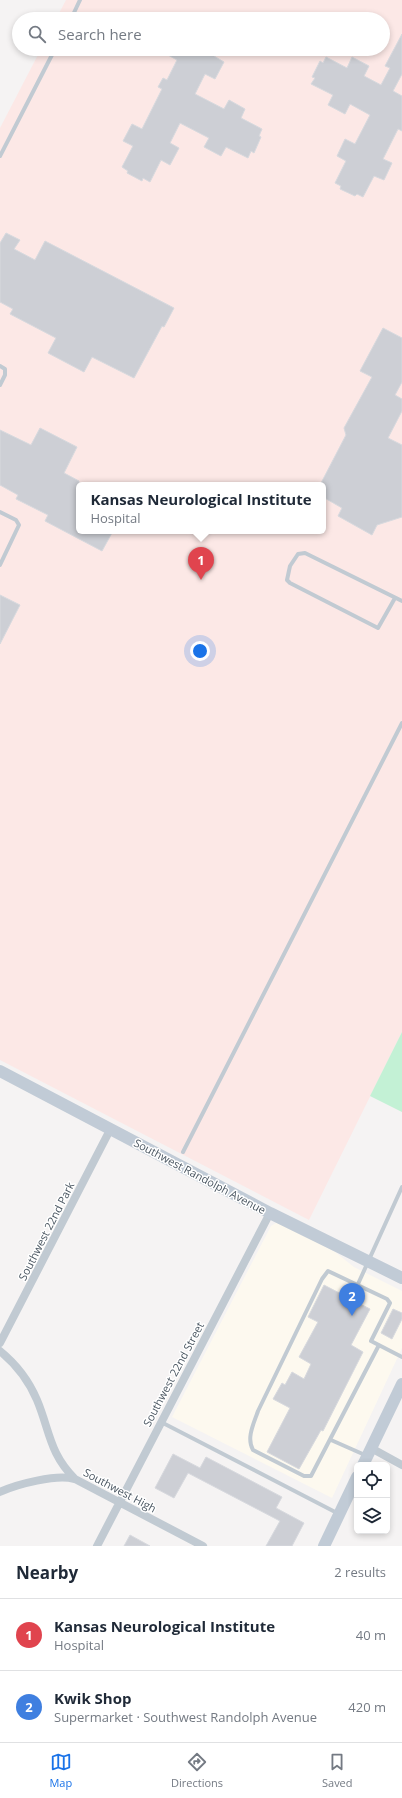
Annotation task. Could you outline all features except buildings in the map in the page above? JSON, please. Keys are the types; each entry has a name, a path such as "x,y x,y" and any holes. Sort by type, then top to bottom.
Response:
{"street":[{"name":"Southwest Randolph Avenue","path":"0,1071 111,1128 270,1213 402,1278"},
{"name":"Southwest 22nd Park","path":"0,1343 111,1128"},
{"name":"Southwest 22nd Street","path":"97,1546 270,1213"},
{"name":"Southwest High","path":"0,1351 13,1363 26,1380 40,1410 53,1450 64,1468 74,1479 203,1546"},
{"path":"402,1384 367,1456 402,1465"},
{"path":"0,1492 14,1485 60,1477 74,1479"},
{"path":"324,1546 354,1483"}],"lane":[{"path":"74,12 80,0"},
{"path":"0,156 51,56"},
{"path":"0,366 5,369 6,375 0,385"},
{"path":"0,512 16,520 19,525 0,565"},
{"path":"395,598 378,628 290,583 288,580 290,566 298,554 305,552 402,601"},
{"path":"183,1152 402,723"},
{"path":"358,1284 402,1187"},
{"path":"379,1346 314,1473 308,1477 253,1450 250,1443 251,1432 258,1411 322,1279 328,1271 384,1297 390,1303 371,1341 402,1357"},
{"path":"161,1422 339,1514"},
{"path":"331,1440 367,1456"}],"shaded area":[{"path":"66,0 402,0 402,1032 309,1220 0,1060 0,128 37,56 390,56 390,12 60,12"},
{"path":"276,1223 281,1223 335,1252 354,1267 402,1291 402,1348 332,1498 172,1417 271,1226"}],"green space":[{"path":"402,1032 402,1112 370,1096"}],"place":[{"name":"Kansas Neurological Institute","path":"201,580"},
{"name":"Kwik Shop","path":"352,1316"}]}
